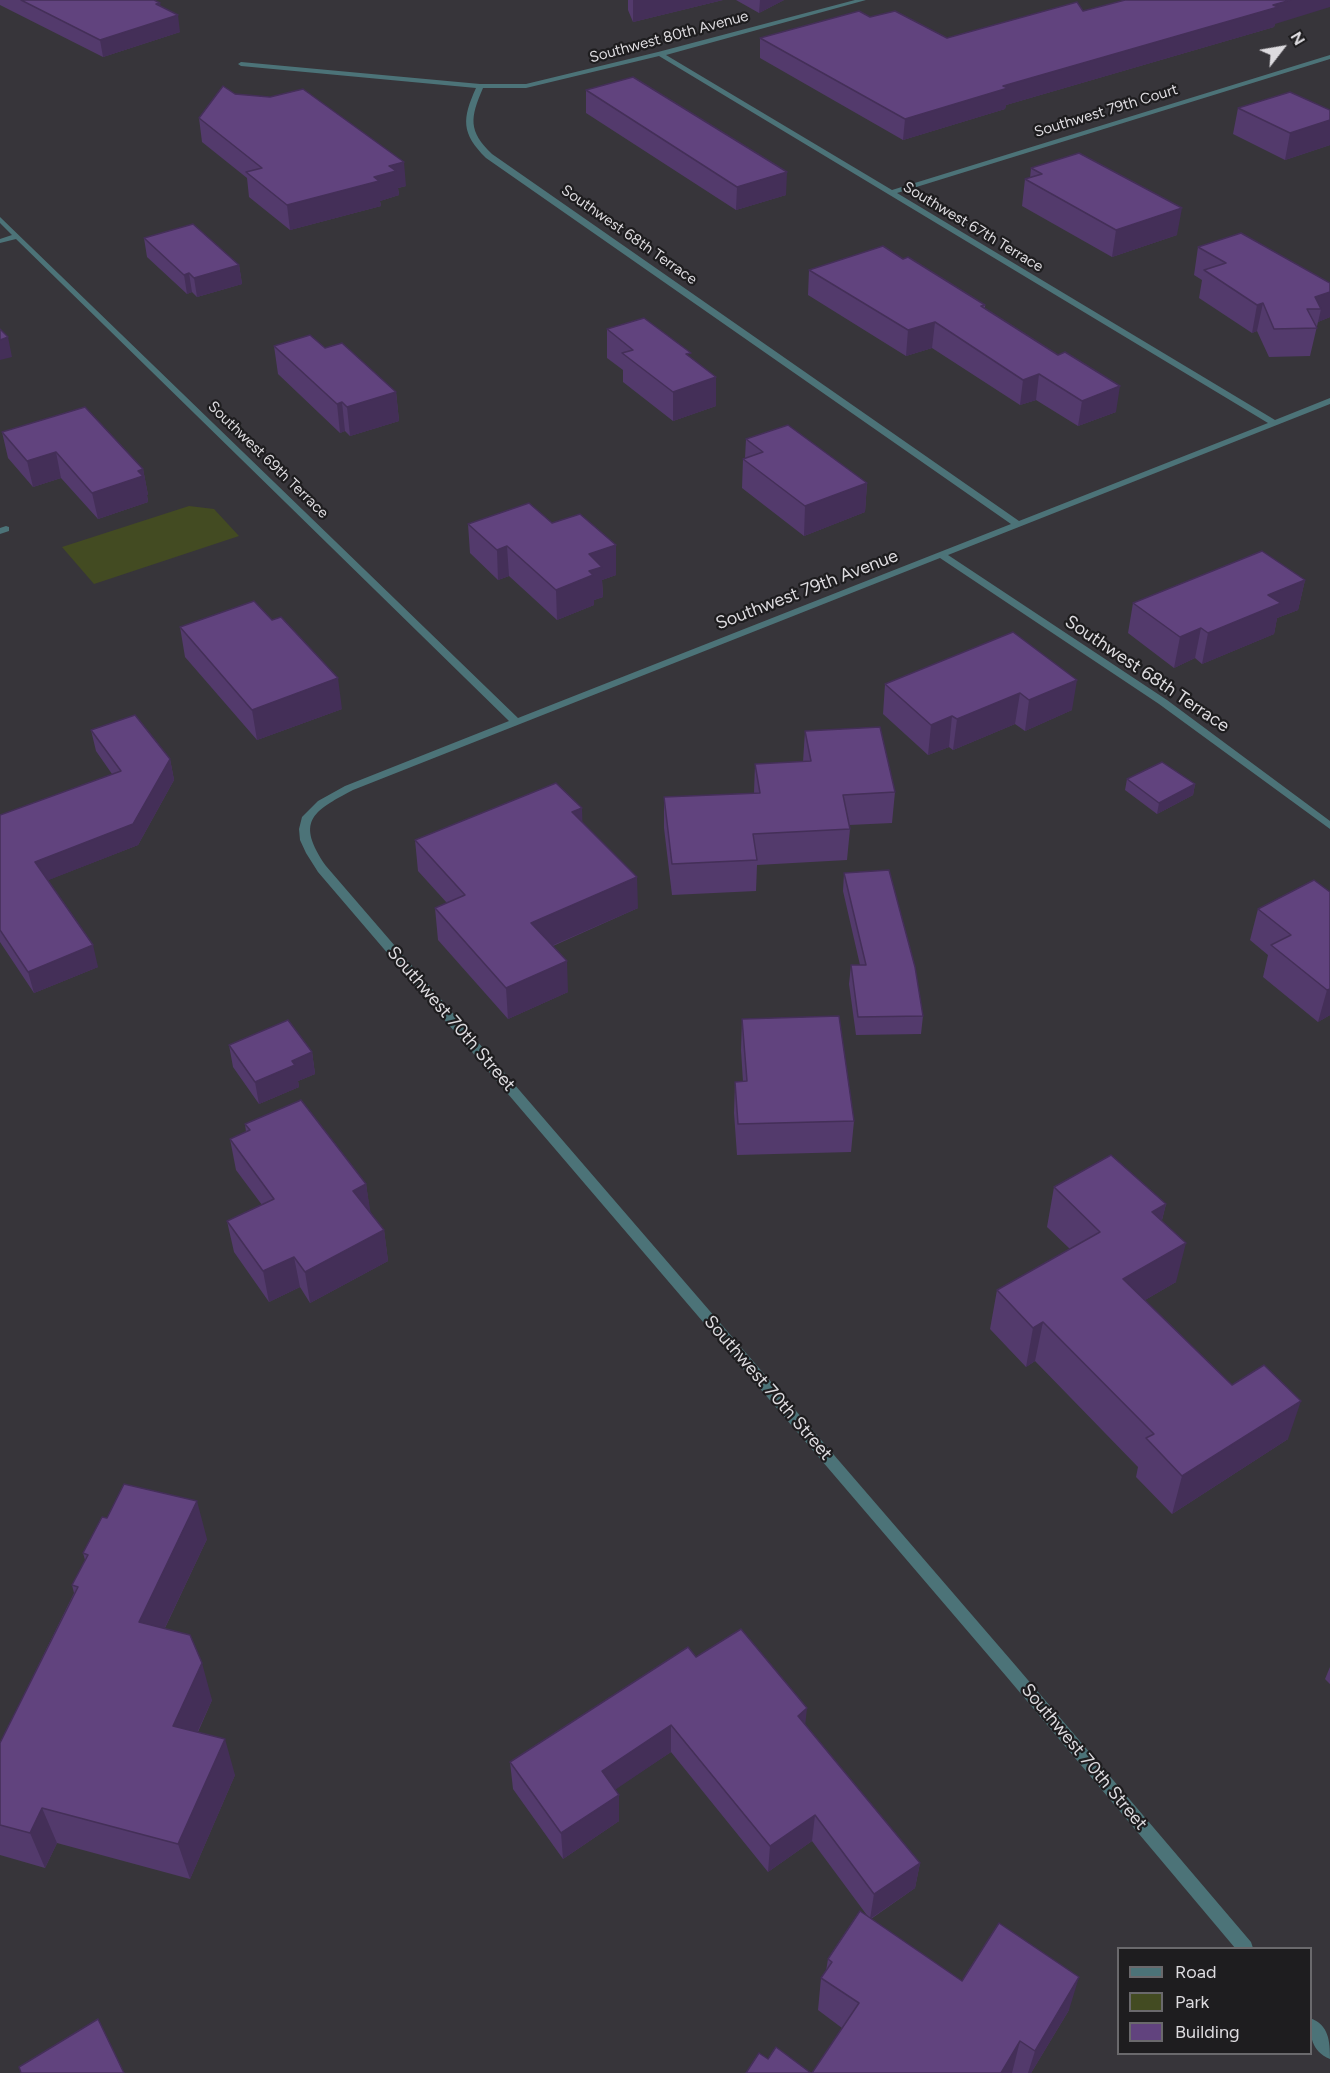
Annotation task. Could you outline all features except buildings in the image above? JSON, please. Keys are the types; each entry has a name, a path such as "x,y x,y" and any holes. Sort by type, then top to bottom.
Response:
{"street":[{"name":"Southwest 80th Avenue","path":"480,86 526,86 660,54 863,0"},
{"name":"Southwest 67th Terrace","path":"660,54 1273,422"},
{"name":"Southwest 79th Court","path":"890,193 1330,57"},
{"path":"240,64 480,86"},
{"name":"Southwest 68th Terrace","path":"480,86 470,108 467,123 474,140 489,156 1016,523"},
{"name":"Southwest 69th Terrace","path":"0,219 515,721"},
{"path":"0,241 18,236"},
{"name":"Southwest 79th Avenue","path":"304,821 312,808 324,800 377,777 1330,401"},
{"path":"1319,405 1330,412"},
{"name":"Southwest 68th Terrace","path":"942,555 1163,702 1330,826"},
{"name":"Southwest 70th Street","path":"304,821 307,844 322,869 1052,1719 1244,1947"},
{"path":"1312,2027 1330,2050"}],"green space":[{"path":"189,506 214,509 239,536 94,584 62,547"}]}
